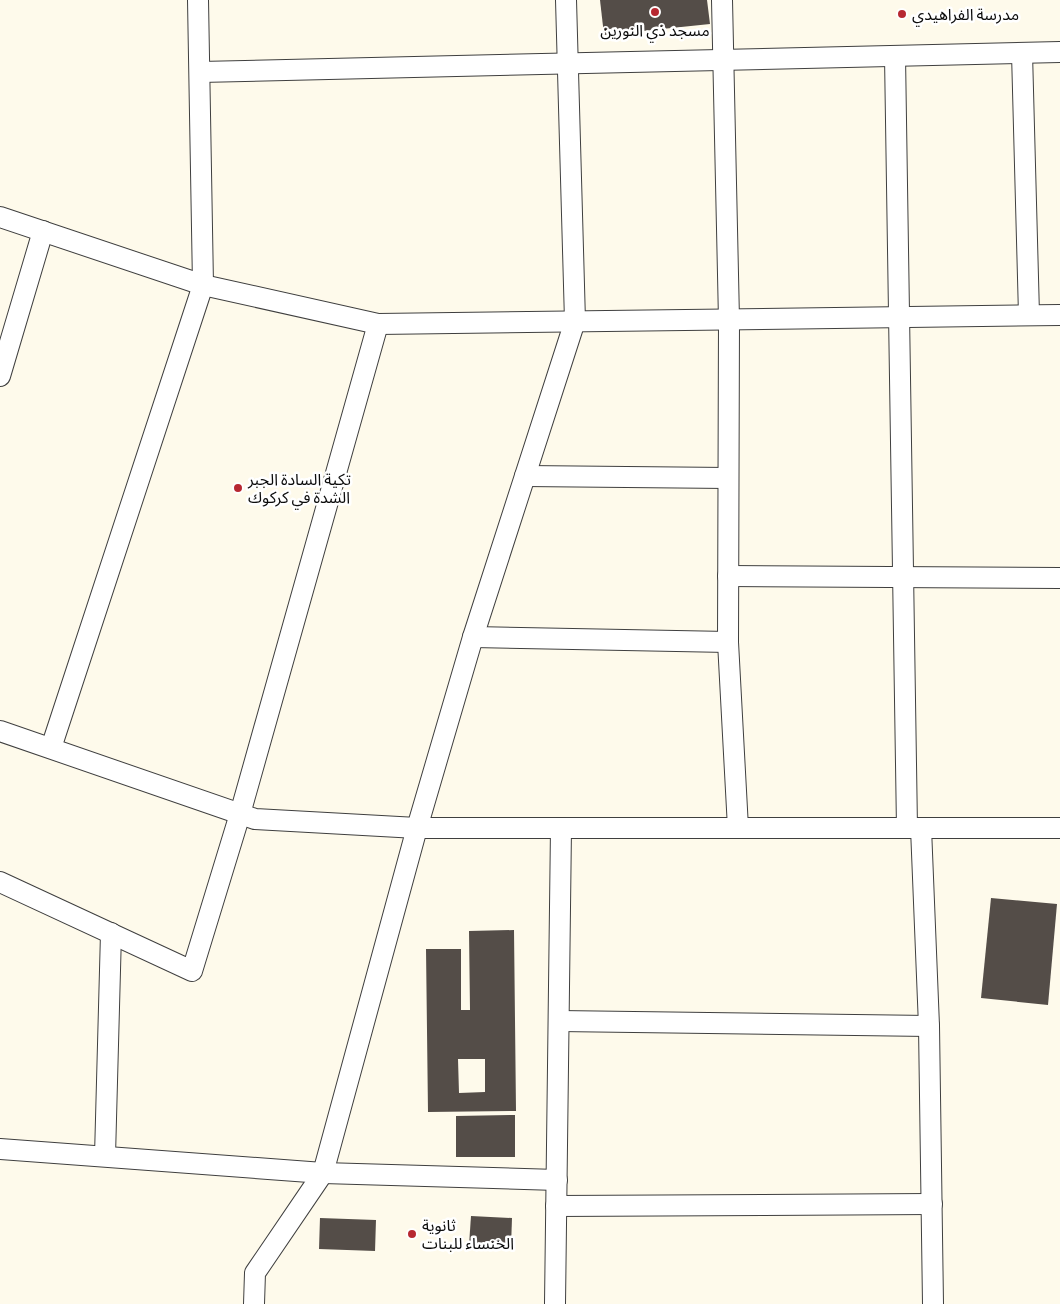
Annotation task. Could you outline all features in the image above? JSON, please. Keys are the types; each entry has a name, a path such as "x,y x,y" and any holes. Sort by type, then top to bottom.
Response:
{"street":[{"path":"51,748 203,284 198,0"},
{"path":"254,1304 255,1273 322,1173 417,828 473,637 575,321 566,0"},
{"path":"722,0 729,320 728,642 738,828"},
{"path":"200,72 1060,52"},
{"path":"1022,53 1029,315"},
{"path":"895,56 904,577 914,828 930,1026 933,1304"},
{"path":"0,217 203,284 378,324 1060,315"},
{"path":"0,376 43,231"},
{"path":"0,882 192,971 240,814 378,324"},
{"path":"525,476 728,478"},
{"path":"728,576 1060,578"},
{"path":"473,637 728,642"},
{"path":"0,731 255,819 417,828 1060,828"},
{"path":"555,1304 561,828"},
{"path":"105,1156 111,932"},
{"path":"559,1021 930,1026"},
{"path":"0,1149 322,1173 557,1180"},
{"path":"556,1206 932,1204"}],"building":[{"name":"مسجد ذي النورين","path":"600,0 707,0 710,24 604,35"},
{"path":"991,898 1057,904 1048,1005 981,998"},
{"path":"514,930 516,1111 428,1112 426,949 461,949 461,1010 470,1010 469,931","holes":["458,1059 485,1059 485,1092 459,1093"]},
{"path":"515,1115 515,1157 456,1157 456,1116"},
{"path":"471,1216 512,1218 511,1247 469,1245"},
{"path":"320,1218 376,1220 375,1251 319,1249"}],"place":[{"name":"مسجد ذي النورين","path":"655,12"},
{"name":"مدرسة الفراهيدي","path":"902,14"},
{"name":"تكية السادة الجبر الشدة في كركوك","path":"238,488"},
{"name":"ثانوية الخنساء للبنات","path":"412,1234"}]}
